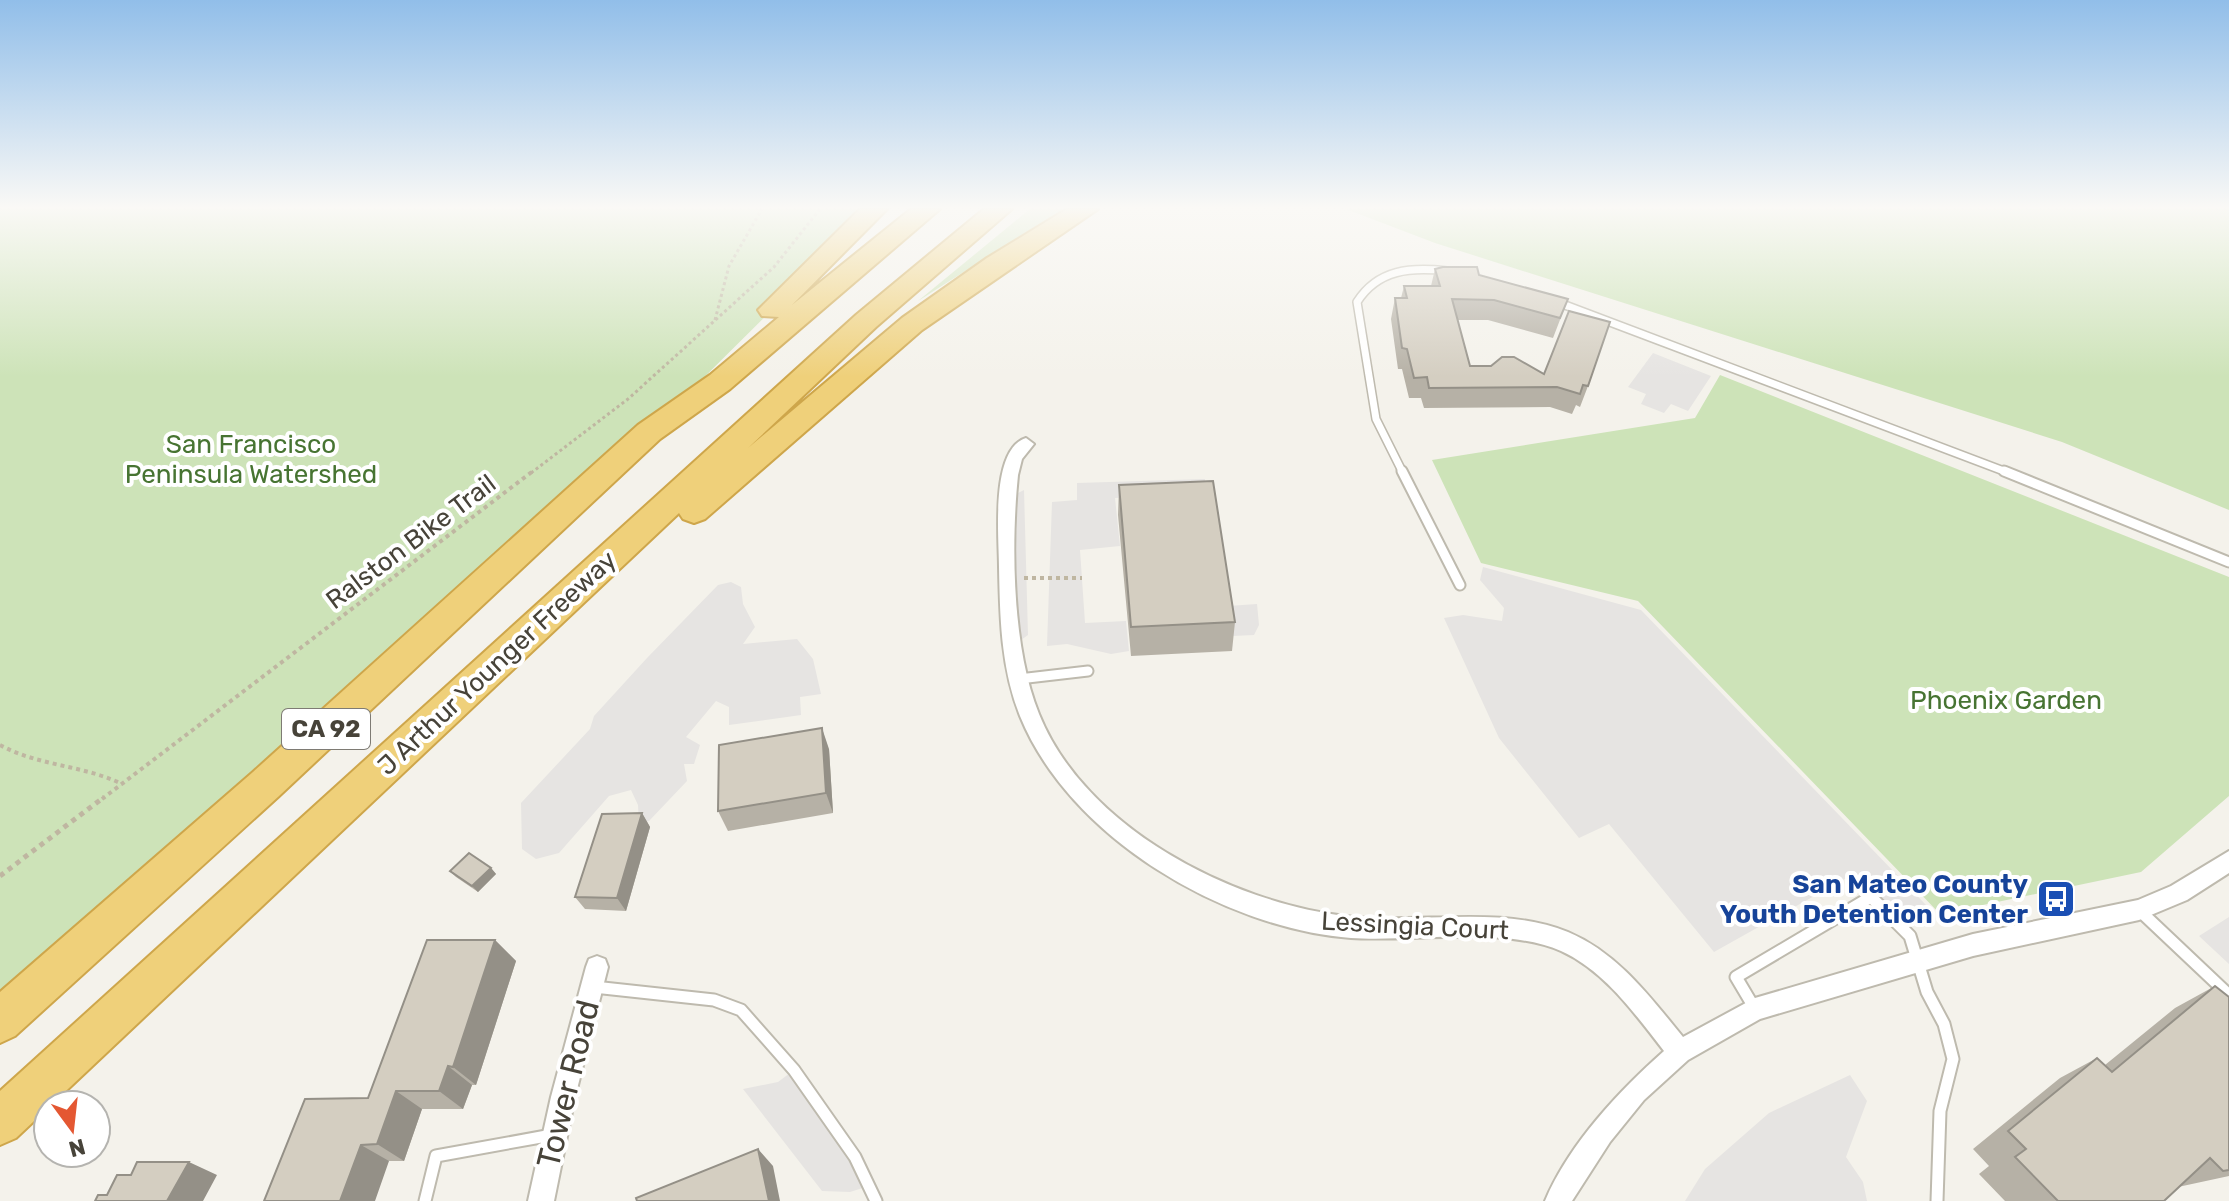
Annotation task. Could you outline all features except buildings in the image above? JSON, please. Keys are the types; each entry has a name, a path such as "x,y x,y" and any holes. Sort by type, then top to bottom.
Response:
{"highway":[{"path":"649,432 816,265"},
{"name":"CA 92","path":"0,1021 266,784 649,432 720,382 856,265"},
{"name":"J Arthur Younger Freeway","path":"0,1122 866,321 932,265"},
{"path":"389,763 446,729 874,356 968,283 996,265"},
{"path":"968,283 1003,265"}],"street":[{"name":"Lessingia Court","path":"1026,444 1011,468 1009,627 1019,679 1036,730 1066,777 1114,825 1178,869 1260,909 1302,920 1389,930 1502,930 1562,940 1591,955 1617,977 1680,1052"},
{"path":"1558,1201 1601,1133 1636,1092 1680,1052 1755,1009 1973,945 2139,910 2179,893 2229,861"},
{"name":"Tower Road","path":"541,1201 554,1135 594,977"}],"lane":[{"path":"1460,274 1426,268 1389,273 1363,289 1357,302 1376,419 1460,585"},
{"path":"1547,298 1764,382 1905,431 2229,562"},
{"path":"1019,679 1088,671"},
{"path":"1755,1009 1736,977 1871,897 1910,936 1927,992 1944,1024 1953,1059 1940,1111 1937,1201"},
{"path":"2139,910 2229,995"},
{"path":"594,977 714,1000 741,1010 794,1070 855,1157 876,1201"},
{"path":"425,1201 436,1156 554,1135"}],"path":[{"path":"712,325 730,265"},
{"name":"Ralston Bike Trail","path":"0,876 616,409 775,265"},
{"path":"1024,578 1082,578"},
{"path":"0,745 34,760 98,772 122,784"}],"green space":[{"name":"San Francisco Peninsula Watershed","path":"0,265 815,265 649,432 0,1017"},
{"path":"962,265 975,265 918,301"},
{"path":"1504,265 2229,265 2229,510 2062,442"},
{"name":"Phoenix Garden","path":"1720,375 2229,577 2229,796 2141,872 1940,914 1638,601 1481,563 1432,460 1695,418"}],"shaded area":[{"path":"1653,353 1711,376 1688,411 1671,404 1664,413 1641,404 1646,394 1628,387"},
{"path":"1205,479 1204,494 1115,498 1120,546 1080,550 1085,623 1126,621 1129,651 1111,654 1067,644 1047,646 1052,502 1077,500 1077,483"},
{"path":"1024,490 1028,635 1011,647 1010,497"},
{"path":"1483,567 1641,610 1927,906 1898,920 1850,876 1714,952 1609,824 1579,838 1499,738 1444,618 1463,615 1502,621 1504,608 1480,580"},
{"path":"731,582 741,587 743,604 755,627 743,644 797,639 813,659 821,694 800,697 801,715 729,725 729,707 716,701 686,737 700,745 694,764 684,764 687,781 649,821 639,825 638,805 631,790 609,796 559,853 536,859 522,849 521,803 590,729 594,716 647,658 718,585"},
{"path":"1257,604 1259,625 1254,635 1232,636 1228,606"},
{"path":"2229,917 2229,964 2199,936"},
{"path":"794,1070 869,1186 850,1192 822,1191 743,1089 778,1082"},
{"path":"1850,1075 1867,1101 1846,1157 1863,1182 1867,1201 1685,1201 1705,1169 1769,1113"}],"place":[{"name":"San Mateo County Youth Detention Center","path":"2056,899"}]}
